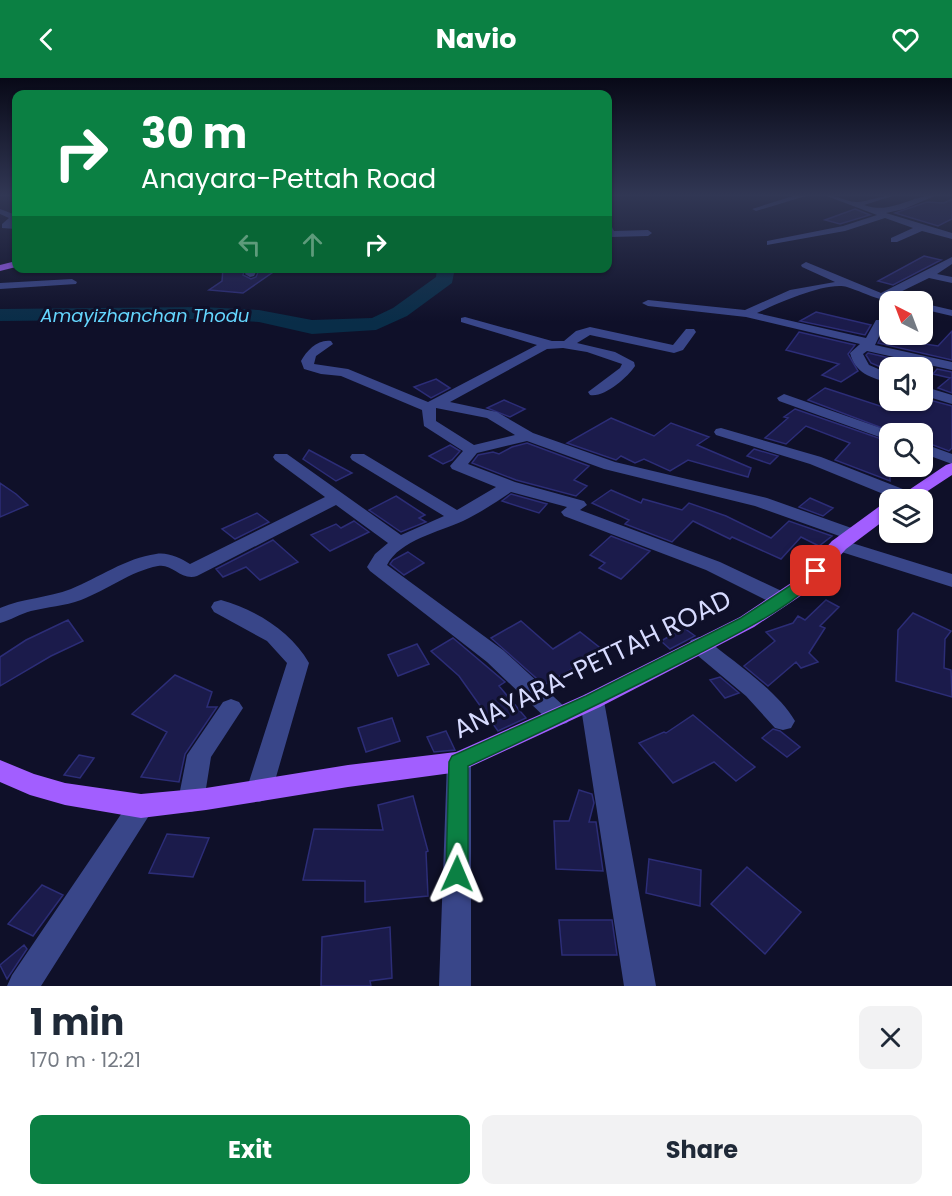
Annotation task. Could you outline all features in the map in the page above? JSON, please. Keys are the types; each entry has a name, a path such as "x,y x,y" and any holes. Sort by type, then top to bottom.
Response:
{"main road":[{"name":"ANAYARA-PETTAH ROAD","path":"919,489 952,468"},
{"name":"ANAYARA-PETTAH ROAD","path":"2,775 65,794 141,806 191,801 348,776 459,762 592,701 747,622 804,584 845,539 879,516"}],"street":[{"path":"770,243 798,237"},
{"path":"894,240 900,237"},
{"path":"895,291 928,275 952,260"},
{"path":"806,265 879,296"},
{"path":"928,275 952,280"},
{"path":"0,286 72,282"},
{"path":"746,314 794,292 846,283"},
{"path":"648,303 746,314 952,366"},
{"path":"933,309 952,314"},
{"path":"465,320 549,344"},
{"path":"879,324 867,345 856,353 863,368 879,375"},
{"path":"567,345 580,333 590,331 671,349 677,348 690,332"},
{"path":"327,344 311,354 307,361 309,366 321,370 343,372 433,405 492,415 528,436 610,466 761,502 845,539 952,580"},
{"path":"472,450 429,423 433,405 549,344 567,345 628,362 629,366 625,371 595,392"},
{"path":"933,394 952,400"},
{"path":"784,398 879,432"},
{"path":"721,432 763,442 829,464 879,490"},
{"path":"528,436 472,450 458,466 574,509 713,566 782,599"},
{"path":"933,452 952,459"},
{"path":"280,457 400,543"},
{"path":"358,457 457,517"},
{"path":"509,486 457,517 400,543 380,556 376,567 495,656 559,716"},
{"path":"0,616 30,604 74,595 118,574 158,559 171,561 190,572 336,498"},
{"path":"221,608 280,639 292,651 298,663 259,791"},
{"path":"699,645 754,690 783,722"},
{"path":"592,701 640,986"},
{"path":"191,801 199,756 231,708"},
{"path":"455,986 459,762"},
{"path":"23,986 112,855 141,806"}],"building":[{"path":"924,256 941,260 893,285 878,281"},
{"path":"223,273 244,273 243,275 251,279 256,277 258,273 272,273 243,293 209,290 222,281"},
{"path":"816,312 871,325 865,335 800,321"},
{"path":"952,331 952,360 887,345 938,346"},
{"path":"799,332 855,345 848,354 858,371 841,382 822,375 839,364 786,350"},
{"path":"868,353 886,357 879,357 879,366 871,363 866,355"},
{"path":"937,369 952,372 952,393 938,388 950,378 933,374"},
{"path":"436,379 450,388 431,398 414,387"},
{"path":"825,388 879,406 879,411 933,411 933,401 952,406 952,448 949,451 933,445 933,423 879,423 879,427 808,400"},
{"path":"504,400 525,409 510,417 487,408"},
{"path":"795,409 879,438 879,477 835,460 850,443 806,426 786,444 765,438 788,418 784,417"},
{"path":"611,418 654,436 671,423 709,437 697,445 751,468 748,477 688,460 670,471 644,459 635,463 621,456 616,460 567,443"},
{"path":"527,443 589,466 574,480 587,486 576,496 516,480 472,463 478,455 493,452 499,454"},
{"path":"450,445 460,451 452,460 443,464 429,456"},
{"path":"754,449 778,456 770,464 747,456"},
{"path":"309,450 352,473 336,481 303,459"},
{"path":"0,483 16,494 28,505 0,517"},
{"path":"611,490 641,503 643,499 682,510 689,503 726,516 771,538 789,521 832,536 819,546 801,537 781,559 732,537 730,539 693,521 672,542 625,524 629,520 592,503"},
{"path":"511,494 547,504 539,513 502,501"},
{"path":"396,496 425,515 419,518 426,522 401,532 369,510"},
{"path":"810,498 833,508 823,516 799,507"},
{"path":"257,513 269,522 235,539 222,529"},
{"path":"354,521 369,532 330,551 311,535 336,524 341,528"},
{"path":"611,536 650,551 621,579 599,568 605,563 590,555"},
{"path":"273,540 298,562 260,580 246,567 223,577 216,569"},
{"path":"408,552 424,563 404,575 390,564"},
{"path":"826,600 839,607 820,626 825,628 809,653 818,662 801,668 796,662 768,686 744,666 775,641 766,632 793,623 798,616 805,620"},
{"path":"913,613 951,631 945,639 944,668 951,670 952,697 896,681 898,630"},
{"path":"68,620 83,641 51,656 0,686 0,657 26,640"},
{"path":"521,621 553,649 580,632 604,651 544,685 491,638"},
{"path":"684,628 695,636 670,649 661,641"},
{"path":"453,638 505,682 499,686 526,718 498,731 459,676 431,651"},
{"path":"417,644 429,664 398,676 388,655"},
{"path":"175,675 212,692 207,707 217,707 185,754 179,782 141,777 167,732 132,714"},
{"path":"720,677 739,693 725,698 710,680"},
{"path":"693,715 755,767 736,781 714,762 673,783 639,743 666,733"},
{"path":"392,718 400,741 366,752 358,728"},
{"path":"773,729 780,731 800,747 787,757 762,738"},
{"path":"446,731 455,750 434,752 427,737"},
{"path":"79,755 94,758 80,778 64,775"},
{"path":"579,790 592,794 594,803 589,822 596,822 603,871 556,869 554,821 569,821"},
{"path":"413,796 428,851 426,852 428,896 365,902 365,881 303,880 314,829 383,830 378,805"},
{"path":"167,834 209,838 193,877 149,873"},
{"path":"649,859 701,870 700,906 646,893"},
{"path":"747,867 801,912 765,954 711,904"},
{"path":"42,885 63,895 33,936 8,924"},
{"path":"559,920 612,920 617,955 562,955"},
{"path":"390,927 392,978 370,981 371,986 321,986 322,937"},
{"path":"24,945 27,949 7,979 0,965"}],"waterway":[{"name":"Amayizhanchan Thodu","path":"0,315 201,313 259,316 312,327 376,324 400,312 445,279 446,273"}],"route":[{"path":"457,874 459,762 592,701 629,680 747,622 804,584 816,571"}]}
